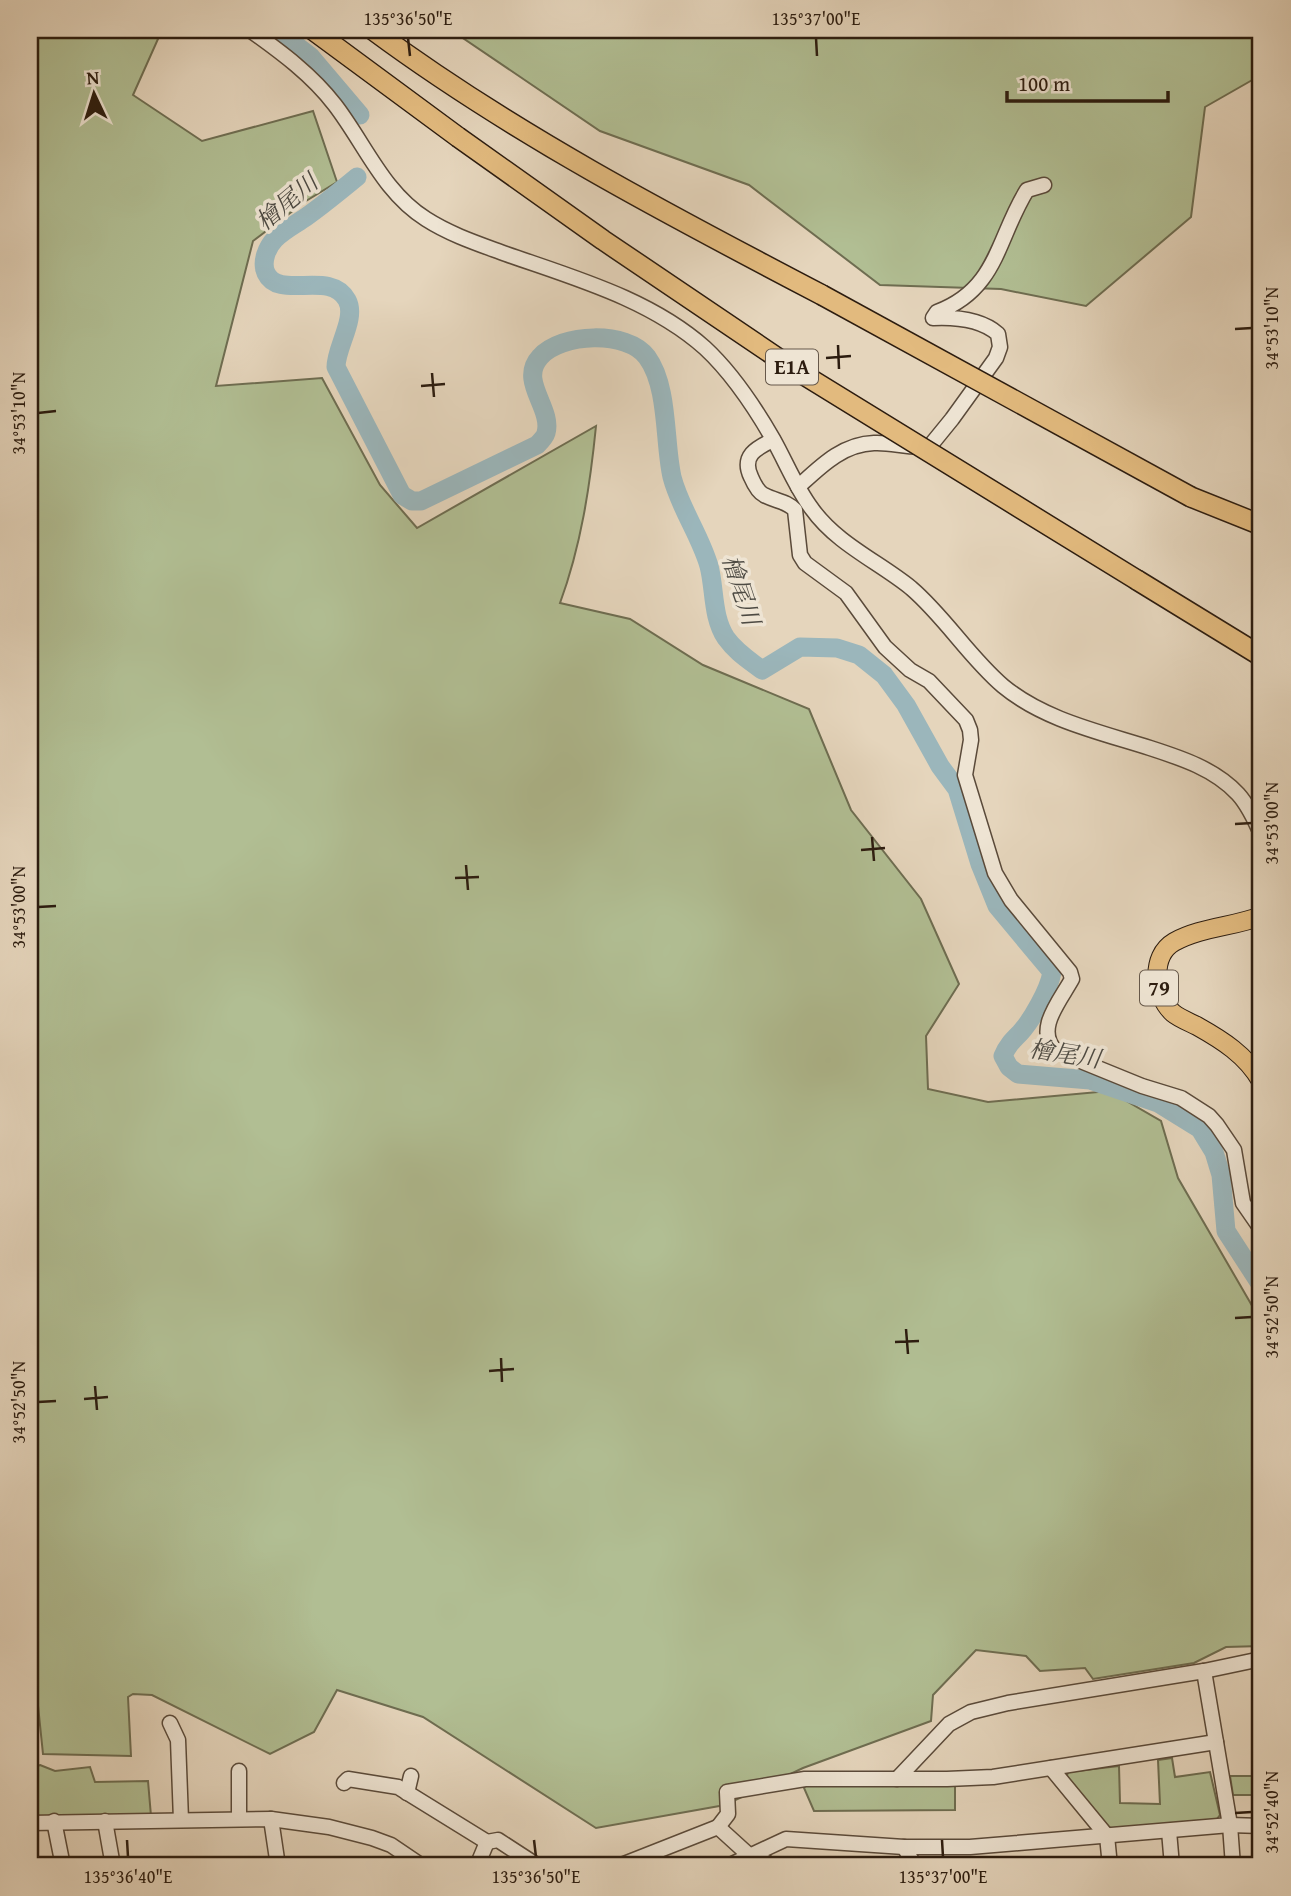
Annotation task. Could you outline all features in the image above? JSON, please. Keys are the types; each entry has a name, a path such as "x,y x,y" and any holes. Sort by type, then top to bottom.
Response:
{"highway":[{"name":"E1A","path":"313,30 603,240 791,367 1261,656"},
{"path":"373,30 490,112 730,247 1191,496 1261,525"}],"main road":[{"name":"79","path":"1261,916 1196,933 1171,944 1158,967 1161,997 1173,1013 1234,1048 1254,1069 1261,1081"}],"street":[{"path":"252,30 290,60 335,105 382,177 408,206 447,231 622,297 677,327 704,347 729,373 750,402 812,510 827,527 919,596 999,682 1018,698 1066,721 1186,761 1220,778 1239,795 1261,834"},
{"path":"798,487 832,457 853,448 872,443 913,448 930,446 952,419 996,358 1000,346 998,334 992,328 955,317 933,318 937,312 956,305 975,289 1000,251 1018,205 1027,190 1044,185"},
{"path":"773,440 755,448 748,457 747,470 762,495 790,505 795,510 800,555 805,562 846,593 885,647 910,670 929,681 965,720 970,730 965,775 995,873 1011,900 1070,972 1072,979 1046,1026 1049,1044 1056,1051 1142,1086 1181,1098 1209,1116 1234,1150 1243,1203 1261,1229"},
{"path":"897,1779 949,1724 971,1712 1008,1703 1261,1659"},
{"path":"1204,1671 1230,1825 1233,1866"},
{"path":"170,1723 178,1740 181,1820"},
{"path":"619,1866 718,1827 728,1814 727,1792 805,1779 993,1777 1216,1742"},
{"path":"1051,1769 1107,1836 1110,1866"},
{"path":"239,1770 239,1819"},
{"path":"407,1793 411,1776"},
{"path":"344,1783 348,1779 398,1787 487,1842 498,1840 538,1866"},
{"path":"271,1819 278,1866"},
{"path":"30,1822 271,1819 328,1827 372,1838 391,1845 422,1866"},
{"path":"54,1821 63,1866"},
{"path":"105,1821 113,1866"},
{"path":"751,1861 786,1839 904,1847 970,1847 1230,1825 1261,1826"},
{"path":"718,1827 751,1861"},
{"path":"1169,1831 1172,1866"},
{"path":"477,1866 487,1842"},
{"path":"904,1847 915,1866"},
{"path":"729,1866 751,1861 766,1862 771,1866"},
{"path":"248,1866 300,1866"}],"green space":[{"path":"30,30 162,30 133,95 202,141 313,111 337,182 306,201 253,241 216,386 322,378 380,485 417,528 596,426 584,516 560,603 630,619 703,665 809,709 851,810 921,899 959,984 926,1036 928,1089 988,1102 1109,1091 1161,1121 1178,1178 1258,1316 1253,1376 1261,1454 1261,1646 1226,1647 1194,1663 1093,1679 1085,1668 1040,1671 1026,1656 976,1650 933,1695 931,1721 803,1768 725,1805 596,1828 423,1717 337,1690 314,1732 270,1754 152,1695 133,1694 128,1697 131,1756 43,1754 30,1628"},
{"path":"451,30 1261,30 1261,75 1205,107 1191,217 1086,306 1001,289 880,285 749,185 600,131"},
{"path":"1172,1758 1175,1777 1210,1772 1220,1815 1216,1820 1109,1828 1066,1779 1068,1772 1119,1766 1120,1803 1160,1804 1158,1760"},
{"path":"40,1765 55,1771 90,1767 95,1782 148,1781 151,1816 30,1817 30,1769"},
{"path":"1230,1776 1261,1776 1261,1795 1233,1795"},
{"path":"807,1784 955,1786 955,1810 814,1811 804,1788"}],"waterway":[{"name":"檜尾川","path":"276,30 310,56 360,115"},
{"name":"檜尾川","path":"357,177 275,239 264,264 266,273 273,281 282,285 329,287 339,291 347,300 350,315 336,367 402,495 412,501 421,501 537,445 545,435 547,424 534,385 534,366 550,349 578,339 594,338 625,342 638,348 647,357 659,383 672,477 709,566 718,621 726,638 738,652 762,670 800,647 837,648 859,655 884,675 906,705 940,766 957,789 980,864 997,906 1052,972 1035,1013 1003,1056 1009,1067 1018,1074 1090,1080 1158,1103 1200,1129 1214,1152 1221,1175 1226,1231 1261,1285"}]}
